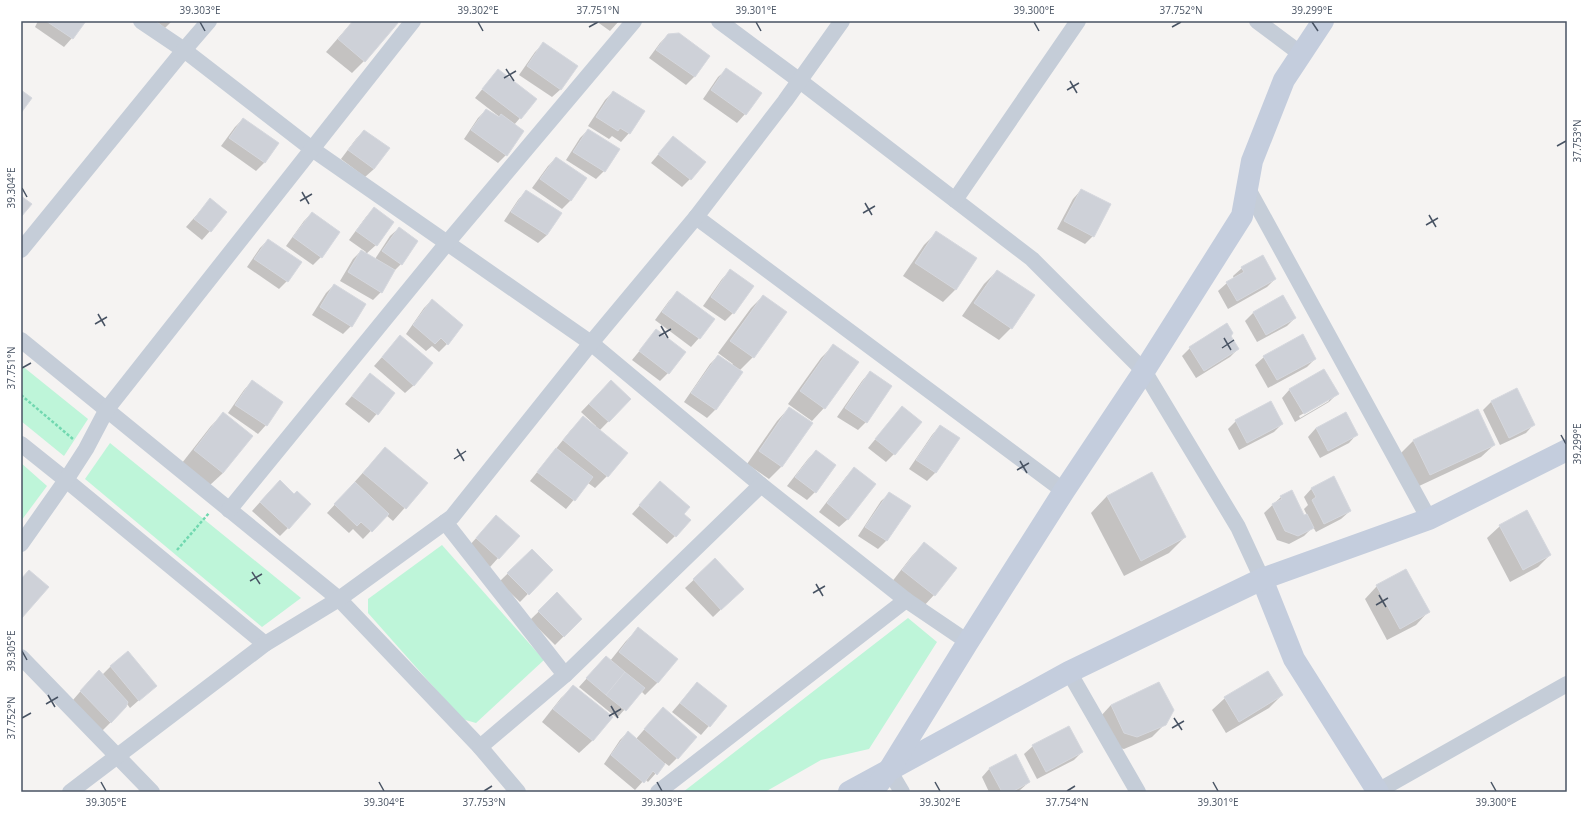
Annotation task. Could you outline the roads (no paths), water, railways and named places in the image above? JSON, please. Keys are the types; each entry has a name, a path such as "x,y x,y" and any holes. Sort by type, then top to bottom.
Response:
{"street":[{"path":"141,21 184,50 312,149 591,343 761,485 906,600 968,642"},
{"path":"21,250 209,21"},
{"path":"21,544 86,449 106,409 413,21"},
{"path":"224,506 634,21"},
{"path":"718,21 800,81 1032,259 1144,371 1238,527 1262,579 1294,659 1377,792 1567,684"},
{"path":"70,792 265,644 339,599 452,517 591,343 696,217 800,81 842,21"},
{"path":"955,200 1078,21"},
{"path":"1257,21 1301,54"},
{"path":"872,792 889,770 1064,491 1144,371 1242,216 1252,161 1284,80 1323,21"},
{"path":"1247,187 1429,519"},
{"path":"696,217 1064,491"},
{"path":"21,340 339,599 480,747 518,792"},
{"path":"21,444 265,644"},
{"path":"849,792 1069,672 1262,579 1429,519 1567,450"},
{"path":"480,747 565,675 761,485"},
{"path":"445,522 565,675"},
{"path":"658,792 906,600"},
{"path":"21,657 152,792"},
{"path":"1069,672 1138,792"},
{"path":"889,770 902,792"}]}
